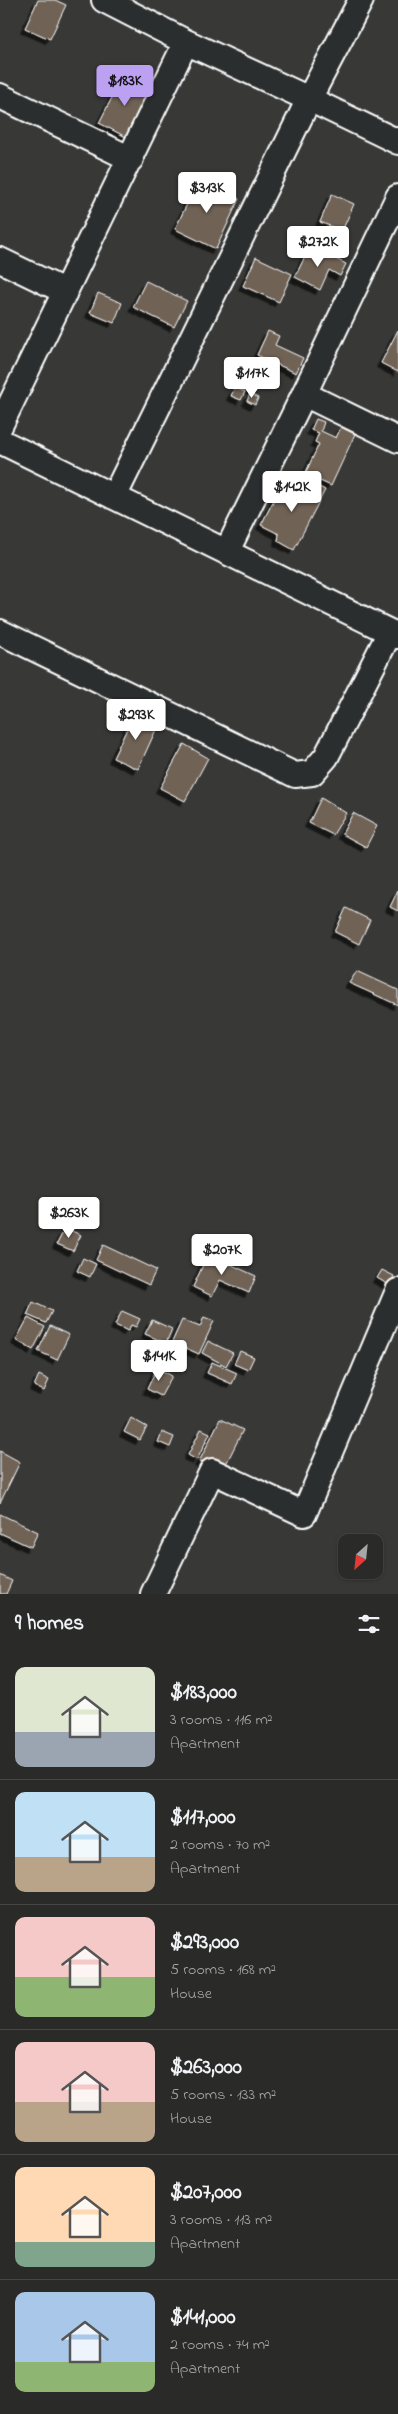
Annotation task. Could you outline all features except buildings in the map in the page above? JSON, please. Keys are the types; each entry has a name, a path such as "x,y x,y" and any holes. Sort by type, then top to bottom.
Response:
{"street":[{"path":"104,0 186,42 398,142"},
{"path":"114,497 310,99 361,0"},
{"path":"0,426 186,42"},
{"path":"0,96 131,158"},
{"path":"227,551 398,197"},
{"path":"0,260 64,291"},
{"path":"304,394 398,440"},
{"path":"0,441 394,634 326,757 312,773 295,776 0,632"},
{"path":"153,1594 212,1471 304,1514 398,1291"}]}
